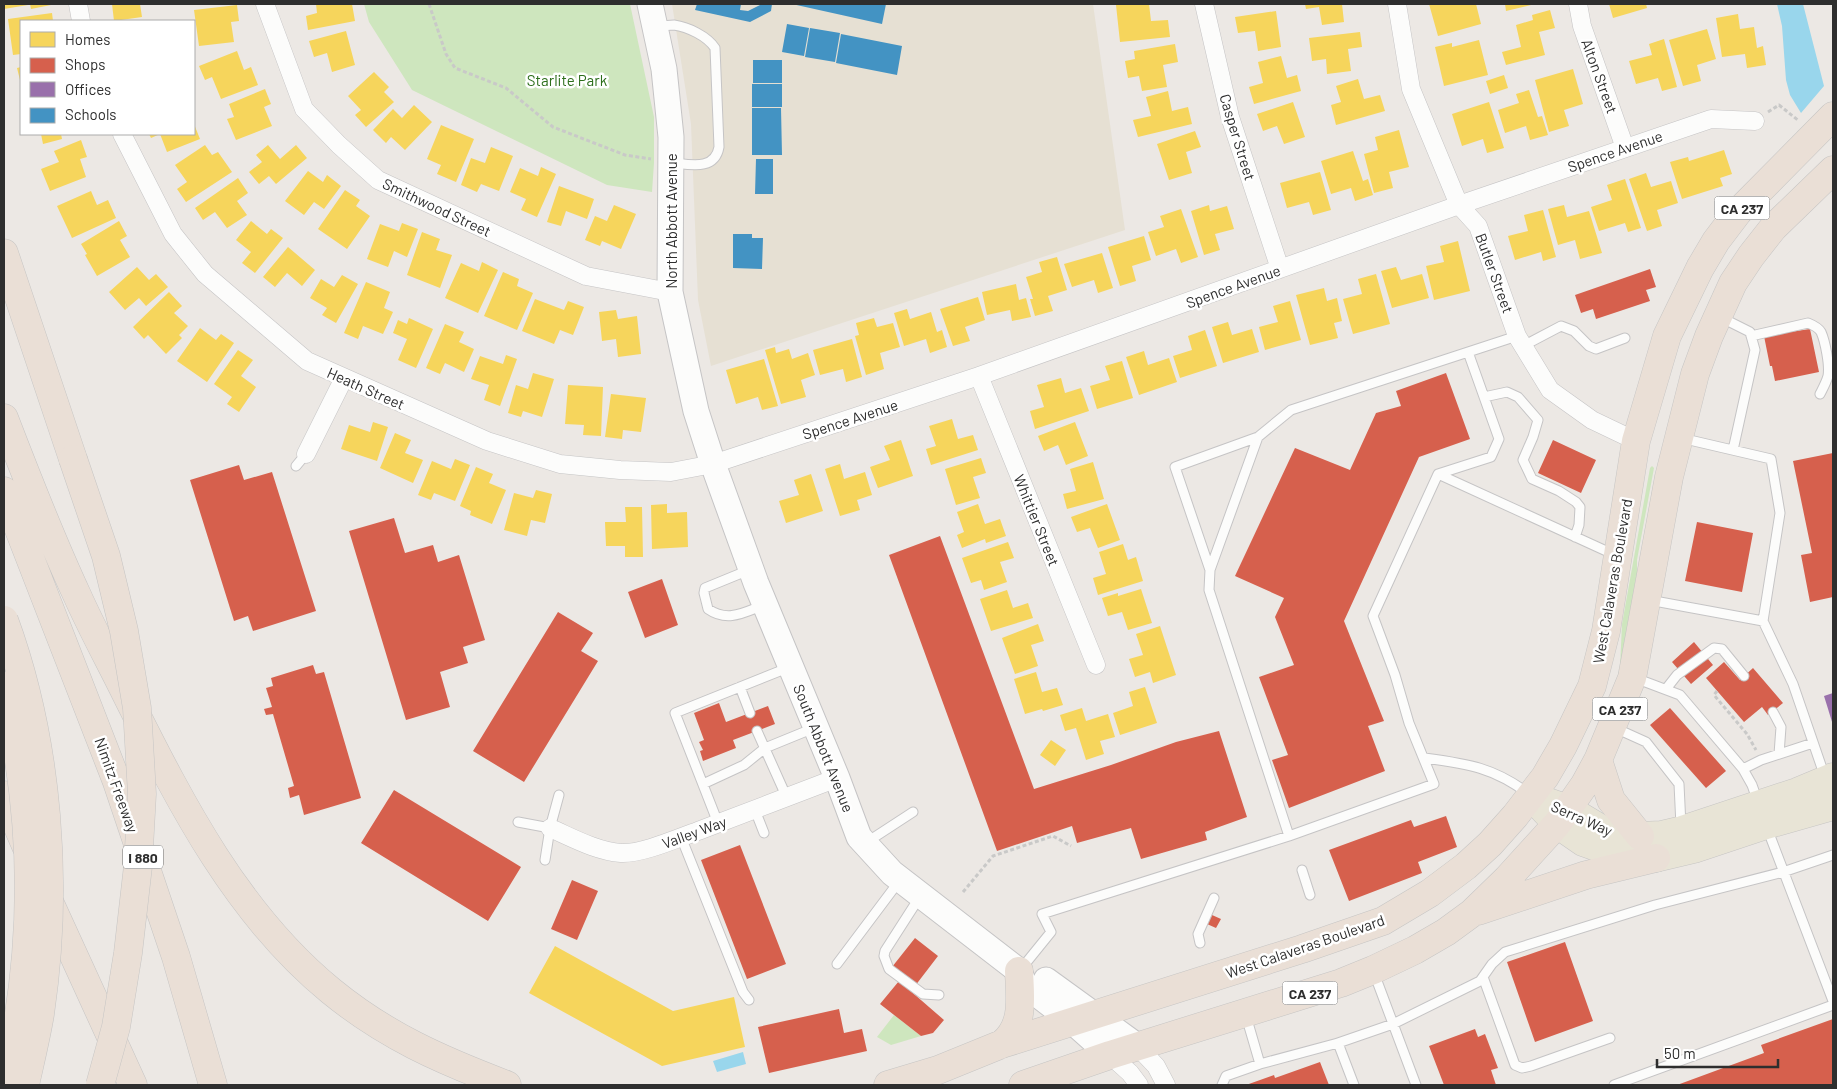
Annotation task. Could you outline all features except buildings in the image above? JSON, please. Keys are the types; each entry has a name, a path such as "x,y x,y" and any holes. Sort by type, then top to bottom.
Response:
{"highway":[{"name":"West Calaveras Boulevard","path":"888,1085 938,1070 1002,1044 1334,939 1382,921 1430,893 1466,866 1490,844 1531,796 1563,746 1592,686 1606,631 1636,441 1660,366 1667,336 1700,268 1738,212 1833,116"},
{"name":"CA 237","path":"1023,1085 1137,1046 1341,983 1414,950 1446,932 1472,913 1507,879 1563,816 1598,760 1632,678 1667,486 1678,438 1695,374 1718,316 1733,283 1773,228 1822,190 1833,170"},
{"path":"4,253 106,556 124,631 137,708 142,794 138,866 128,953 116,1026 100,1085"},
{"path":"1660,366 1664,411 1678,438"},
{"path":"4,418 31,488 81,603 167,775 206,843 242,898 284,948 324,985 388,1033 447,1062 506,1085"},
{"path":"1636,441 1656,456 1667,486"},
{"name":"Nimitz Freeway","path":"4,491 118,782 176,957 213,1085"},
{"path":"4,620 15,651 32,717 44,794 49,866 47,940 40,1015 25,1085"},
{"path":"4,686 12,721 24,796 30,867 28,939 21,1012 5,1085"},
{"path":"1598,760 1611,800 1640,836"},
{"path":"4,795 58,925 133,1085"},
{"path":"1472,913 1586,876 1656,858"},
{"path":"1002,1044 1011,1037 1020,1013 1020,971"},
{"path":"200,1038 218,1085"}],"main road":[{"name":"Serra Way","path":"1563,816 1572,836 1597,848 1611,852 1656,858 1694,848 1763,814 1797,792 1830,778"},
{"name":"Serra Way","path":"1531,796 1563,816 1618,834 1640,836 1661,835 1763,814 1833,806"}],"street":[{"path":"78,4 81,20"},
{"name":"Smithwood Street","path":"265,4 304,109 339,145 378,180 586,276 670,292"},
{"name":"Casper Street","path":"1204,4 1230,117 1280,269"},
{"name":"Butler Street","path":"1397,4 1411,89 1460,205 1478,226 1520,341 1550,390 1592,420 1636,441"},
{"name":"Alton Street","path":"1578,4 1582,26 1625,148"},
{"name":"North Abbott Avenue","path":"653,16 664,69 671,137 670,292 696,411 713,464"},
{"name":"Spence Avenue","path":"713,464 979,376 1460,205 1711,119 1755,121"},
{"name":"Heath Street","path":"123,135 173,234 205,274 307,362 487,441 560,464 620,470 671,472 713,464"},
{"name":"Whittier Street","path":"979,376 1096,665"},
{"path":"301,460 344,378"},
{"name":"South Abbott Avenue","path":"713,464 765,604 860,837 900,880 1020,971 1024,984 1083,1019 1137,1046 1156,1066 1166,1085"},
{"name":"Valley Way","path":"550,828 589,845 624,853 650,848 837,778"},
{"name":"South Abbott Avenue","path":"1083,1019 1110,1055 1139,1085"}],"lane":[{"path":"653,16 709,39 715,48 719,147 717,156 710,163 692,165 671,162"},
{"path":"1718,316 1750,332 1755,350 1733,450"},
{"path":"1751,336 1808,324 1815,325 1821,330 1828,363 1828,373 1826,384 1820,394"},
{"path":"1210,570 1175,467 1258,437 1291,410 1468,352 1520,341 1561,326 1574,331 1589,346 1596,349 1625,338"},
{"path":"1020,971 1051,932 1042,914 1289,836 1434,784 1409,723 1395,675 1373,616 1438,474 1491,457 1499,439 1468,352"},
{"path":"1484,396 1508,392 1518,397 1538,420 1523,460 1532,479 1559,491 1576,502 1580,507 1579,525 1575,537"},
{"path":"1258,437 1210,570 1209,590 1289,836"},
{"path":"1678,438 1771,459 1780,513 1763,621 1793,684 1813,743 1830,778"},
{"path":"1438,474 1618,557"},
{"path":"752,569 705,588 704,593 708,609 714,613 735,616 765,604"},
{"path":"1646,600 1763,621"},
{"path":"1666,689 1677,675 1714,648 1722,649 1744,676"},
{"path":"718,823 675,713 791,667"},
{"path":"1632,678 1680,694 1743,769 1752,785 1783,872 1833,1001"},
{"path":"740,687 750,713"},
{"path":"1773,712 1781,727 1779,754"},
{"path":"703,784 744,765 765,748 816,727"},
{"path":"1613,727 1646,742 1679,784 1682,830"},
{"path":"757,731 787,798"},
{"path":"1743,769 1762,760 1813,743"},
{"path":"1424,758 1470,765 1494,772 1531,796"},
{"path":"545,860 550,828 559,795"},
{"path":"755,810 764,833"},
{"path":"865,843 913,812"},
{"path":"518,822 550,828"},
{"path":"681,837 743,992 749,1000"},
{"path":"1222,1085 1226,1076 1260,1064 1338,1043 1393,1024 1480,981 1492,964 1505,952 1655,905 1783,872 1833,855"},
{"path":"1302,870 1310,895"},
{"path":"837,964 900,880"},
{"path":"921,895 884,956 889,968 923,994 939,995"},
{"path":"1200,943 1198,934 1214,898"},
{"path":"1373,970 1416,1085"},
{"path":"1483,977 1515,1065 1522,1068 1531,1066 1610,1038"},
{"path":"1618,1084 1833,1005"},
{"path":"1244,1012 1260,1064"},
{"path":"1338,1043 1354,1085"}],"path":[{"path":"429,4 446,54 455,68 506,88 552,127 626,156 671,162"},
{"path":"1755,121 1779,105 1799,122"},
{"path":"1717,691 1714,695 1747,734 1762,760"},
{"path":"963,892 993,856 1054,836 1071,846"}],"shaded area":[{"path":"672,4 1093,4 1125,230 711,366 698,300 691,124"}],"green space":[{"name":"Starlite Park","path":"364,4 630,4 654,117 652,192 607,185 412,90 369,22"},
{"path":"1652,466 1654,468 1637,560 1637,591 1615,700 1581,767 1620,668 1622,624 1650,468"},
{"path":"894,1015 921,1036 891,1045 877,1037"}],"water":[{"path":"1777,4 1803,4 1824,86 1801,113 1790,95 1786,80 1782,26"},
{"path":"743,1052 746,1064 717,1072 713,1061"}]}
